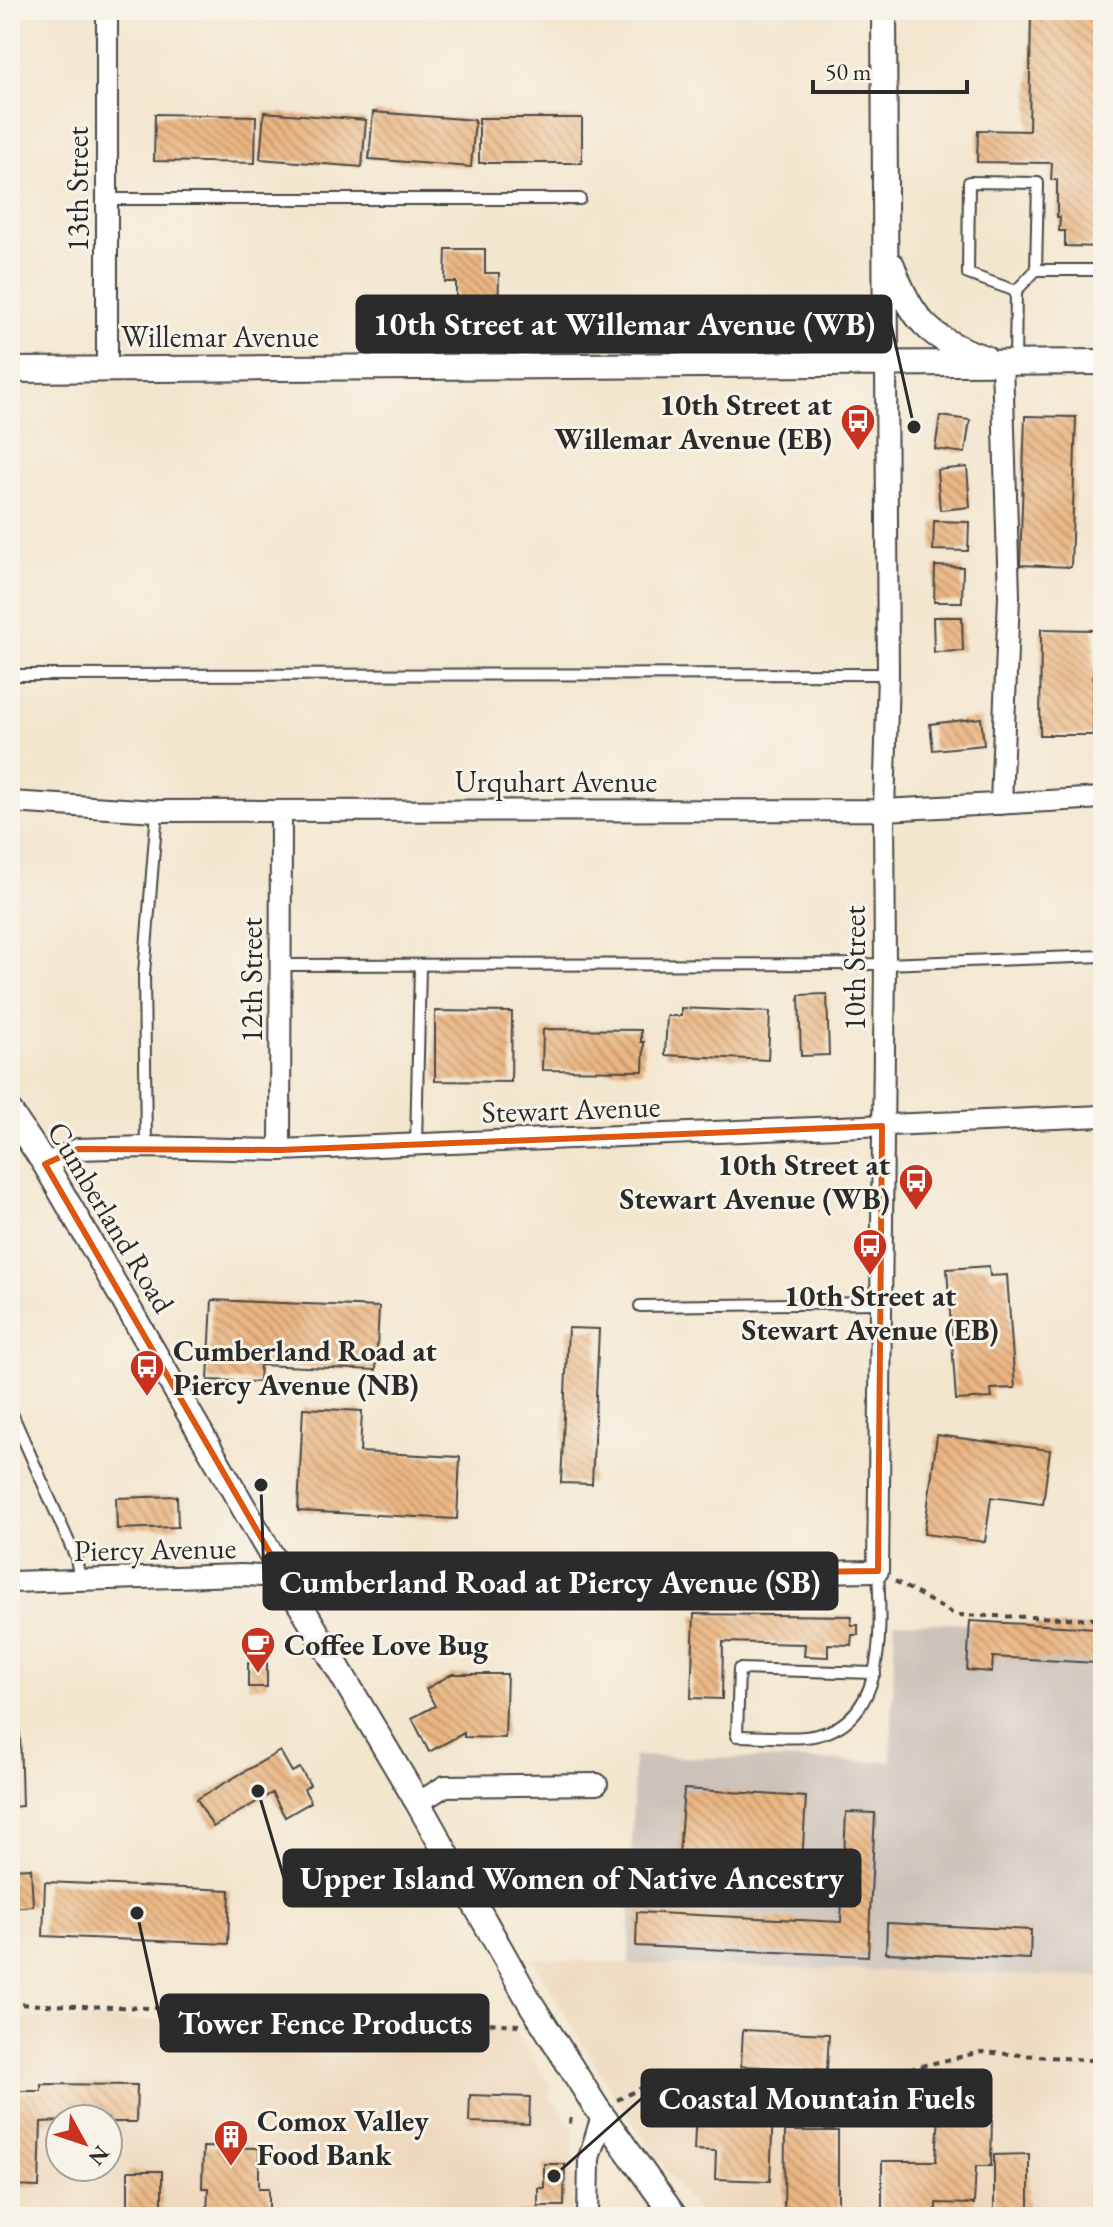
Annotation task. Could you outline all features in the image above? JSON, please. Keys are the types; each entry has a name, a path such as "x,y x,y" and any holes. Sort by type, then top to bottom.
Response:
{"street":[{"name":"13th Street","path":"107,10 107,369"},
{"path":"884,10 886,366"},
{"path":"885,247 902,296 915,315 946,342 1004,362 1009,596 1001,804"},
{"name":"Willemar Avenue","path":"10,370 886,366 1103,362"},
{"name":"10th Street","path":"878,1571 884,810 888,674 886,366"},
{"name":"Urquhart Avenue","path":"10,802 157,811 884,810 1103,798"},
{"name":"12th Street","path":"280,1150 281,811"},
{"name":"Cumberland Road","path":"10,1112 45,1164 545,2026 610,2108 675,2217"},
{"name":"Stewart Avenue","path":"45,1164 78,1149 280,1150 1103,1116"},
{"name":"Piercy Avenue","path":"10,1582 241,1575 285,1579 878,1571"},
{"path":"418,1803 445,1786 597,1784"},
{"path":"588,2217 589,2158 610,2108"}],"lane":[{"path":"1004,362 1016,291 1036,270 1038,183 969,182 968,274 1016,291"},
{"path":"107,199 580,199"},
{"path":"1036,270 1103,270"},
{"path":"10,675 888,674"},
{"path":"146,1147 144,974 157,811"},
{"path":"282,965 885,964 1103,956"},
{"path":"416,1145 420,965"},
{"path":"640,1306 880,1303"},
{"path":"10,1409 76,1558 80,1580"},
{"path":"875,1673 739,1669 737,1736 807,1737 840,1728 864,1703 875,1673 881,1630 878,1571"}],"path":[{"path":"878,1571 955,1615 1103,1619"},
{"path":"10,2004 325,2013 545,2026"},
{"path":"610,2108 670,2074 848,2083 981,2052 1103,2061"},
{"path":"570,2124 571,2115"}],"highlighted area":[{"path":"882,1126 878,1571 285,1579 45,1164 78,1149 280,1150"}],"shaded area":[{"path":"895,1622 1103,1627 1103,1977 629,1964 634,1756 891,1762"},
{"path":"531,1958 629,1964 1103,1977 1103,2217 701,2217 617,2100"},
{"path":"10,2018 512,2027 551,2087 550,2097 573,2126 572,2217 10,2217"}],"building":[{"path":"1031,10 1103,10 1103,93 1098,93 1097,110 1103,110 1103,247 1065,246 1065,231 1059,231 1060,217 1057,217 1057,180 1051,180 1052,163 977,162 978,130 1029,131"},
{"path":"264,112 366,120 362,167 260,159"},
{"path":"373,112 475,120 471,167 369,159"},
{"path":"155,114 256,116 255,163 154,161"},
{"path":"479,118 582,118 582,163 479,163"},
{"path":"446,249 485,249 485,273 499,273 498,324 456,323 456,282 445,282"},
{"path":"940,416 970,420 965,453 935,449"},
{"path":"1025,416 1076,417 1071,567 1020,565"},
{"path":"967,467 970,507 940,510 937,470"},
{"path":"934,521 969,522 968,551 933,550"},
{"path":"935,566 963,567 962,602 934,602"},
{"path":"933,617 962,617 963,651 934,652"},
{"path":"1041,629 1094,630 1093,735 1040,735"},
{"path":"981,718 984,745 933,750 930,724"},
{"path":"827,994 829,1055 801,1056 799,995"},
{"path":"681,1008 770,1012 768,1060 665,1055 667,1016 681,1016"},
{"path":"435,1011 512,1012 511,1082 435,1081"},
{"path":"543,1029 641,1030 641,1042 644,1042 643,1071 542,1070"},
{"path":"989,1266 990,1276 1007,1275 1015,1388 991,1389 992,1398 956,1400 947,1269"},
{"path":"212,1300 379,1307 376,1370 260,1365 259,1382 208,1380"},
{"path":"568,1328 599,1329 592,1484 561,1483"},
{"path":"303,1408 362,1411 360,1452 460,1457 457,1519 298,1511"},
{"path":"937,1435 1050,1450 1043,1504 991,1497 985,1542 924,1534"},
{"path":"177,1496 178,1527 117,1529 116,1498"},
{"path":"694,1614 852,1616 851,1625 858,1625 858,1635 852,1635 851,1645 828,1644 828,1657 804,1656 805,1644 723,1642 722,1699 691,1698"},
{"path":"970,1621 1097,1628 1095,1663 993,1657 992,1672 967,1670"},
{"name":"Coffee Love Bug","path":"248,1663 267,1663 267,1687 248,1687"},
{"path":"452,1674 507,1674 505,1738 464,1737 464,1733 429,1752 412,1718 435,1706 426,1689"},
{"path":"20,1733 22,1806 10,1807 10,1734"},
{"path":"280,1751 292,1772 300,1768 310,1785 304,1789 311,1802 285,1817 272,1793 213,1827 197,1799"},
{"path":"684,1789 806,1797 802,1863 679,1854"},
{"path":"846,1812 875,1813 868,1956 636,1946 637,1912 841,1922"},
{"path":"31,1868 33,1906 10,1908 10,1869"},
{"path":"45,1882 230,1890 228,1944 43,1936"},
{"path":"887,1923 1031,1930 1030,1959 886,1953"},
{"path":"743,2030 829,2034 827,2070 741,2066"},
{"path":"41,2084 137,2085 136,2122 124,2122 124,2103 44,2103 39,2187 10,2186 10,2091 41,2091"},
{"path":"470,2095 530,2097 529,2124 469,2122"},
{"path":"696,2110 773,2113 770,2181 715,2179 716,2151 694,2150"},
{"path":"939,2114 992,2116 991,2166 976,2166 974,2204 936,2203 936,2217 882,2217 882,2161 936,2161"},
{"path":"785,2131 838,2131 838,2217 784,2217"},
{"name":"Comox Valley Food Bank","path":"203,2147 259,2148 259,2188 269,2188 269,2217 207,2217 208,2188 202,2188"},
{"path":"1029,2154 1029,2217 994,2217 994,2155"},
{"path":"544,2164 565,2164 564,2206 538,2206 538,2188 544,2188"},
{"path":"128,2171 162,2171 162,2217 128,2217"},
{"path":"515,2212 547,2212 547,2217 515,2217"}],"place":[{"name":"10th Street at Willemar Avenue (WB)","path":"914,427"},
{"name":"10th Street at Willemar Avenue (EB)","path":"858,452"},
{"name":"10th Street at Stewart Avenue (WB)","path":"916,1212"},
{"name":"10th Street at Stewart Avenue (EB)","path":"870,1277"},
{"name":"Cumberland Road at Piercy Avenue (NB)","path":"147,1398"},
{"name":"Cumberland Road at Piercy Avenue (SB)","path":"261,1485"},
{"name":"Coffee Love Bug","path":"258,1675"},
{"name":"Upper Island Women of Native Ancestry","path":"258,1791"},
{"name":"Tower Fence Products","path":"137,1913"},
{"name":"Comox Valley Food Bank","path":"231,2168"},
{"name":"Coastal Mountain Fuels","path":"554,2176"}]}
